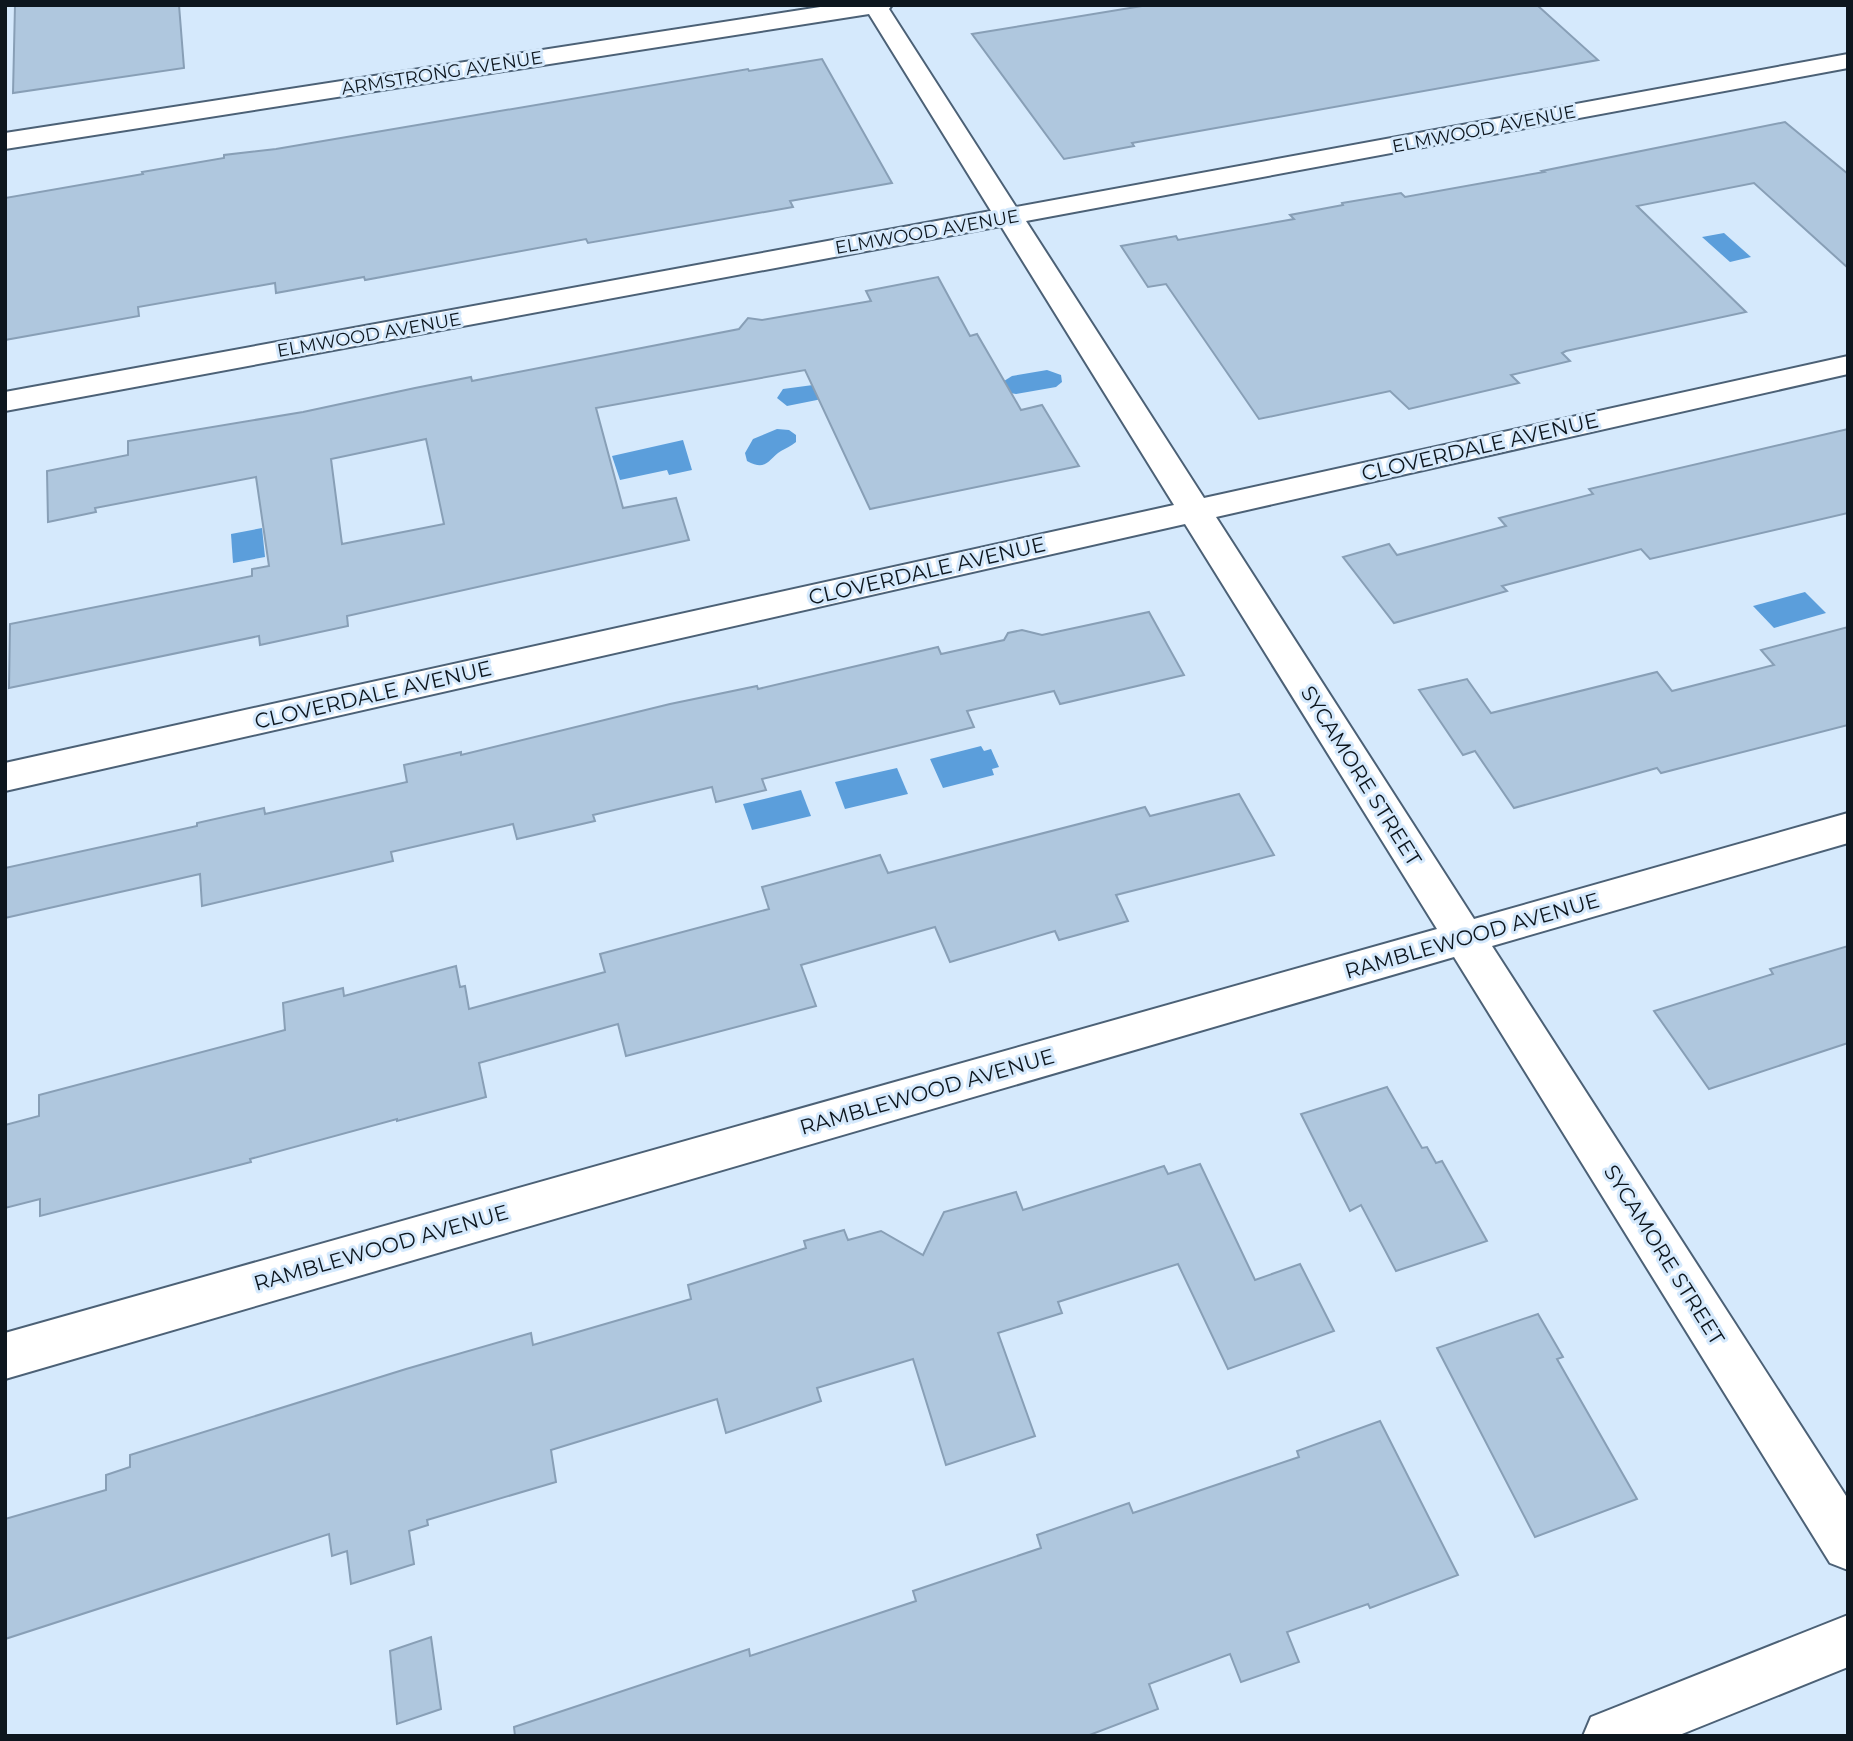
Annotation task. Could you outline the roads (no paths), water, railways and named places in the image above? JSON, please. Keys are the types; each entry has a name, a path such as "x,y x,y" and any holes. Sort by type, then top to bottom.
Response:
{"street":[{"name":"ARMSTRONG AVENUE","path":"5,141 877,5"},
{"name":"SYCAMORE STREET","path":"877,5 1848,1545"},
{"name":"ELMWOOD AVENUE","path":"5,402 1848,61"},
{"name":"CLOVERDALE AVENUE","path":"5,777 1848,365"},
{"name":"RAMBLEWOOD AVENUE","path":"5,1356 1848,828"},
{"path":"1610,1736 1848,1641"}],"water":[{"path":"1724,233 1751,257 1730,262 1702,237"},
{"path":"1047,370 1061,375 1062,382 1056,387 1016,394 1010,393 1004,381 1012,376"},
{"path":"813,385 822,399 787,406 777,398 783,389"},
{"path":"777,429 789,430 796,435 796,442 763,465 747,461 745,453 753,439"},
{"path":"683,440 692,470 669,475 667,470 620,480 612,456"},
{"path":"262,528 265,557 233,563 231,534"},
{"path":"1805,592 1826,613 1774,628 1753,606"},
{"path":"981,746 984,751 991,749 999,767 992,769 994,775 943,788 930,759"},
{"path":"897,768 908,794 845,809 835,782"},
{"path":"801,790 811,816 752,830 743,804"}]}
